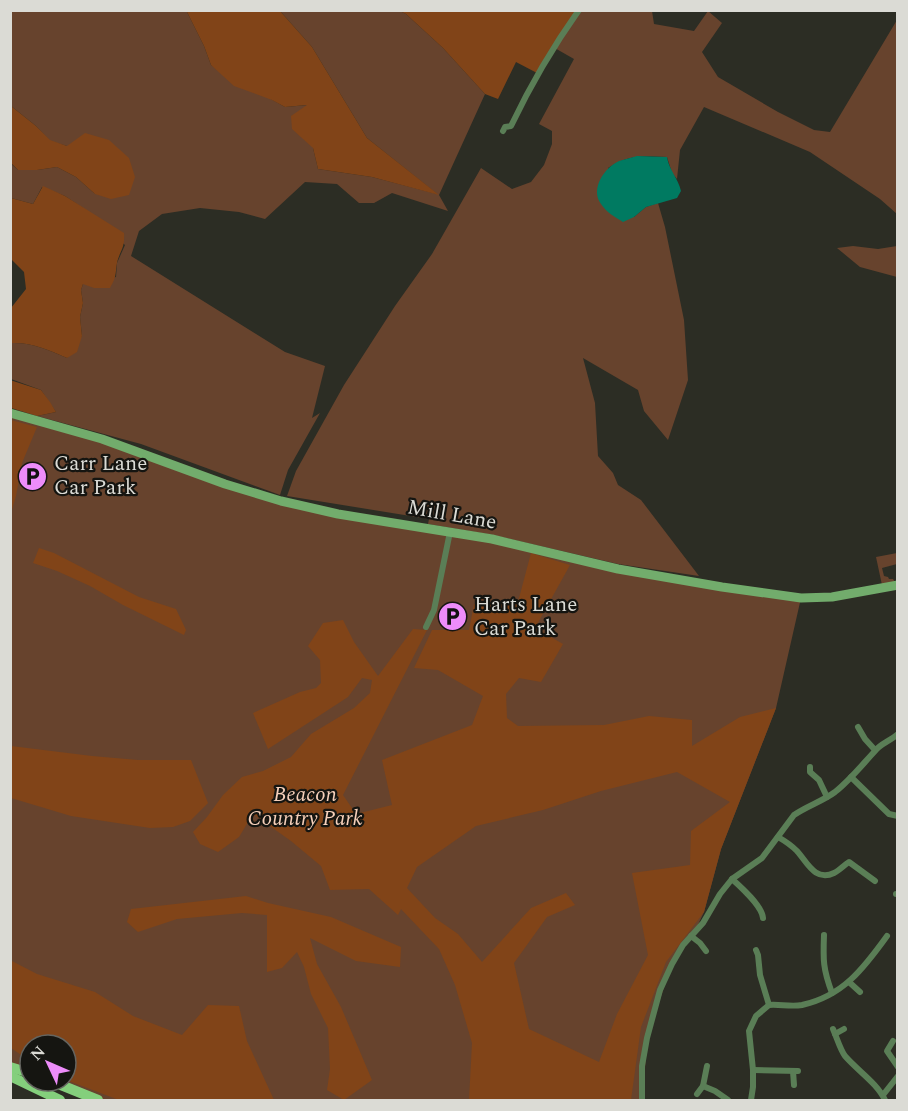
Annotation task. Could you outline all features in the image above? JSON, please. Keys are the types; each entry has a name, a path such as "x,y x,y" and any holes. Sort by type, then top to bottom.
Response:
{"main road":[{"path":"10,1076 60,1101"},
{"path":"78,1092 98,1101"}],"street":[{"path":"503,131 506,127 511,126 533,81 579,10"},
{"name":"Mill Lane","path":"10,412 102,439 225,484 281,501 338,514 492,539 618,568 722,587 801,598 832,597 897,585"},
{"path":"426,627 434,610 450,532"},
{"path":"858,727 875,750"},
{"path":"642,1101 642,1066 647,1038 657,1001 672,964 683,945 703,923 732,879 762,858 794,815 835,792 868,760 875,750 897,735"},
{"path":"809,766 810,772 819,780 826,797"},
{"path":"851,777 889,814 897,816"},
{"path":"778,837 798,851 813,871 822,875 836,872 850,858 872,881"},
{"path":"732,879 749,894 765,914"},
{"path":"825,933 823,955 825,974 832,993"},
{"path":"751,1101 753,1070 749,1031 756,1016 769,1005 801,1005 841,988 865,966 887,935"},
{"path":"691,936 707,953"},
{"path":"760,953 760,975 769,1005"},
{"path":"849,982 860,992"},
{"path":"844,1029 834,1031 843,1053 884,1098 897,1076"},
{"path":"893,1041 884,1052 897,1067"},
{"path":"697,1094 703,1086 707,1066"},
{"path":"753,1070 796,1071 794,1085"},
{"path":"703,1086 715,1091 728,1101"}],"green space":[{"path":"182,10 187,12 211,65 285,107 308,105 318,169 372,177 437,194 367,138 312,47 280,11 400,11 443,48 485,94 439,195 448,211 392,193 374,203 359,203 337,184 305,182 265,219 239,212 200,208 162,214 139,231 131,256 285,352 325,366 312,418 320,413 288,470 280,495 141,444 37,416 56,412 41,390 11,379 11,343 33,345 67,358 82,336 80,317 83,284 116,277 117,263 125,245 86,210 65,196 42,187 33,204 11,198 10,163 18,170 57,167 76,177 95,194 67,146 50,141 36,126 11,106 11,11"},
{"path":"182,11 280,11 312,47 367,138 439,195 372,177 318,169 313,148 292,129 291,116 307,105 285,107 234,86 211,65 187,12"},
{"path":"400,11 579,11 537,73 516,62 498,99 485,94 443,48"},
{"path":"579,11 652,11 654,24 694,31 708,11 722,23 702,52 718,77 814,130 830,132 897,20 897,214 880,199 810,152 704,107 680,150 677,179 672,173 667,157 630,158 608,168 634,217 646,207 658,203 684,320 688,380 668,440 644,411 638,390 583,358 595,403 598,456 613,473 618,485 641,500 699,576 618,564 493,535 428,524 429,519 287,496 296,471 344,385 432,254 481,168 512,189 531,182 544,165 552,144 552,131 539,124 574,59 553,47"},
{"path":"11,106 50,140 67,146 85,133 109,140 129,158 135,177 129,195 111,199 95,194 76,177 57,167 18,170 11,163"},
{"path":"43,186 65,196 124,233 115,278 110,288 94,288 83,284 80,317 82,336 77,352 67,358 33,345 11,343 11,308 26,289 24,272 11,259 11,198 33,204"},
{"path":"853,246 878,249 897,246 897,277 860,267 837,248"},
{"path":"10,380 41,390 56,412 37,416 11,408"},
{"name":"Beacon Country Park","path":"11,413 281,501 492,539 618,569 801,598 776,708 721,849 704,912 695,931 672,964 647,1038 643,1100 98,1100 78,1092 78,1033 18,1033 18,1069 11,1067"},
{"path":"11,420 37,427 22,463 11,513"},
{"path":"39,548 54,553 139,597 176,609 186,630 184,635 90,586 33,563"},
{"path":"531,553 570,565 535,628 563,644 541,682 519,678 506,694 507,718 518,726 604,725 649,716 692,720 692,746 740,717 776,708 721,849 704,912 666,962 641,1027 631,1100 469,1100 472,1043 455,985 439,949 401,909 398,915 369,889 330,890 321,866 253,814 239,837 218,852 200,844 193,832 223,795 242,777 263,771 291,757 311,734 354,708 370,693 372,680 362,678 348,697 268,749 253,713 300,692 316,688 321,683 320,660 308,646 323,623 343,620 354,642 378,676 413,629 427,630 343,795 356,814 392,805 382,760 472,725 483,696 438,670 414,668 432,630 469,630 474,604 518,602","holes":["677,772 730,802 691,831 690,865 632,873 648,955 617,1014 599,1062 529,1029 514,963 547,917 575,905 566,893 531,908 482,962 458,934 435,918 407,888 417,867 476,826 543,810 601,791"]},
{"path":"897,553 897,564 882,568 884,576 895,582 882,585 876,557"},
{"path":"11,746 138,760 191,760 208,803 190,821 173,827 150,828 71,816 11,798"},
{"path":"246,896 331,917 401,947 400,967 356,961 310,938 317,964 341,1007 372,1080 344,1100 327,1090 330,1069 328,1028 311,994 304,967 297,952 282,968 267,972 267,915 242,913 177,919 138,932 127,922 131,909"},
{"path":"10,960 37,974 95,992 133,1016 182,1035 208,1005 239,1006 247,1041 274,1100 119,1100 78,1085 78,1033 18,1033 18,1053 11,1048"}],"shaded area":[{"path":"637,156 667,157 681,191 677,198 646,207 634,217 623,222 601,204 597,192 598,186 604,174 613,164"}],"place":[{"name":"Carr Lane Car Park","path":"33,476"},
{"name":"Harts Lane Car Park","path":"453,617"}]}
